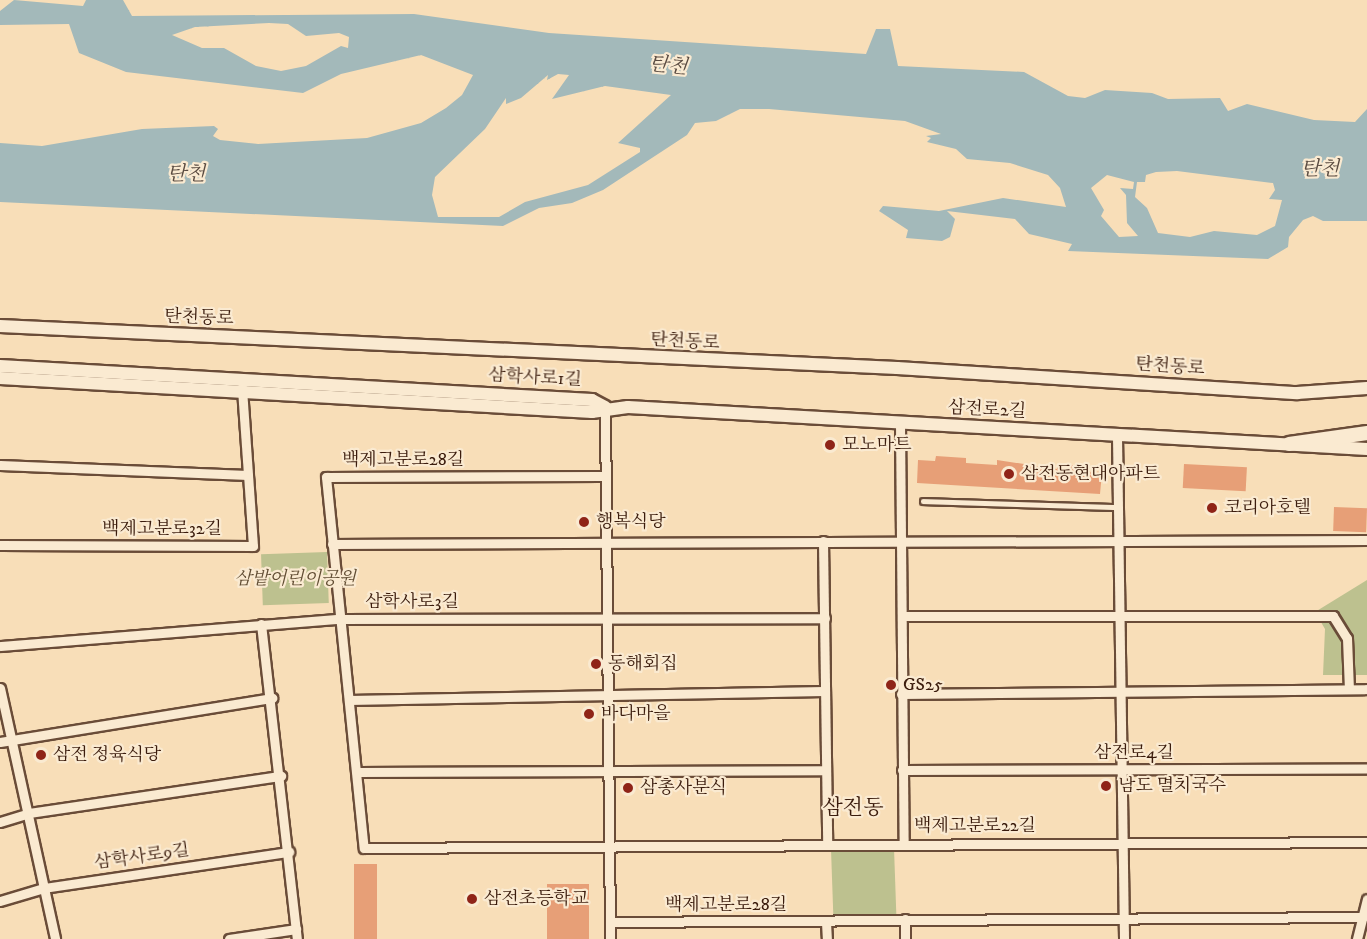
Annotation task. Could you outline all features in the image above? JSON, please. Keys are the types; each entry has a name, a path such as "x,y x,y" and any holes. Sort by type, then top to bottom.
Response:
{"main road":[{"path":"1288,444 1367,433"}],"street":[{"name":"탄천동로","path":"0,326 897,368 1297,393 1367,388"},
{"name":"삼학사로1길","path":"0,366 592,400 605,407"},
{"name":"삼학사로1길","path":"0,378 592,412 605,407"},
{"name":"백제고분로32길","path":"0,545 252,546 242,379"},
{"name":"삼전로2길","path":"605,407 1367,449"},
{"path":"605,407 610,939"},
{"name":"백제고분로22길","path":"900,424 904,843 1367,842"},
{"path":"1117,436 1124,939"},
{"path":"1352,448 1367,454"},
{"path":"0,465 248,475"},
{"name":"백제고분로28길","path":"332,544 326,477 604,476"},
{"path":"904,843 609,848 364,848 338,619 332,544 902,539 1367,540"},
{"path":"823,541 827,843"},
{"path":"902,616 1333,616 1347,638 1349,689"},
{"name":"삼학사로3길","path":"0,646 338,619 825,618"},
{"path":"229,939 297,934 272,698 261,624"},
{"path":"0,688 55,939"},
{"path":"902,694 1367,689"},
{"path":"349,700 824,691"},
{"path":"0,742 272,698"},
{"name":"삼전로4길","path":"902,770 1367,768"},
{"path":"357,772 826,770"},
{"path":"0,822 29,813 281,776"},
{"name":"삼학사로9길","path":"0,901 44,888 289,852"},
{"path":"1357,939 1367,899"},
{"path":"827,939 826,922 905,919 1124,921 1362,917"},
{"path":"905,919 905,939"},
{"name":"백제고분로28길","path":"610,922 826,922"}],"lane":[{"path":"923,501 1118,507"}],"green space":[{"name":"삼밭어린이공원","path":"327,552 329,603 263,605 261,554"},
{"path":"1367,580 1367,675 1323,675 1325,629 1315,612"},
{"path":"894,848 896,917 833,919 831,850"}],"water":[{"name":"탄천","path":"14,0 83,6 86,0 123,0 132,16 414,14 549,33 866,54 876,29 890,29 898,66 1024,72 1068,96 1085,98 1105,90 1152,93 1168,99 1220,98 1228,111 1247,104 1314,120 1355,122 1367,109 1367,221 1323,221 1313,216 1303,220 1289,237 1288,247 1268,259 1068,251 1072,244 1029,234 1015,219 947,211 955,219 950,237 942,241 906,238 908,230 879,211 883,206 939,211 1003,198 1066,207 1060,188 1048,175 1010,163 967,159 956,149 927,142 931,138 926,136 941,134 905,121 769,109 740,109 716,121 695,123 687,135 603,190 572,203 539,208 503,226 0,202 0,143 42,146 142,129 214,126 218,129 213,136 220,140 258,144 367,138 421,123 462,95 473,75 421,55 341,74 303,93 126,72 79,53 69,24 0,25 0,11","holes":["288,24 306,36 339,33 349,37 348,48 341,46 306,66 281,71 256,66 224,48 202,48 172,35 195,27","558,74 569,75 552,99 605,86 671,95 618,143 640,148 640,152 588,185 525,202 499,217 438,217 432,195 435,177 485,129 506,98 506,104 521,98 548,75 547,80","1177,171 1273,183 1275,190 1269,199 1282,200 1275,226 1257,235 1214,231 1190,237 1158,233 1147,208 1135,197 1137,182 1145,182 1146,175","1107,175 1134,182 1133,189 1120,188 1126,195 1127,223 1138,236 1119,237 1101,216 1104,210 1091,188"]}],"building":[{"name":"삼전동현대아파트","path":"936,456 966,458 966,463 997,465 997,460 1057,469 1057,464 1088,466 1087,471 1102,472 1100,494 917,483 918,460 935,461"},
{"path":"1184,464 1247,467 1246,491 1183,488"},
{"path":"1334,507 1367,508 1366,532 1333,531"},
{"path":"354,864 377,864 377,939 354,939"},
{"path":"547,884 589,884 589,939 547,939"}],"place":[{"name":"모노마트","path":"830,445"},
{"name":"삼전동현대아파트","path":"1009,474"},
{"name":"코리아호텔","path":"1212,508"},
{"name":"행복식당","path":"584,522"},
{"name":"동해회집","path":"596,664"},
{"name":"GS25","path":"891,685"},
{"name":"바다마을","path":"589,714"},
{"name":"삼전 정육식당","path":"41,755"},
{"name":"남도 멸치국수","path":"1106,786"},
{"name":"삼총사분식","path":"628,788"},
{"name":"삼전초등학교","path":"472,899"}],"district":[{"name":"삼전동","path":"853,808"}]}
